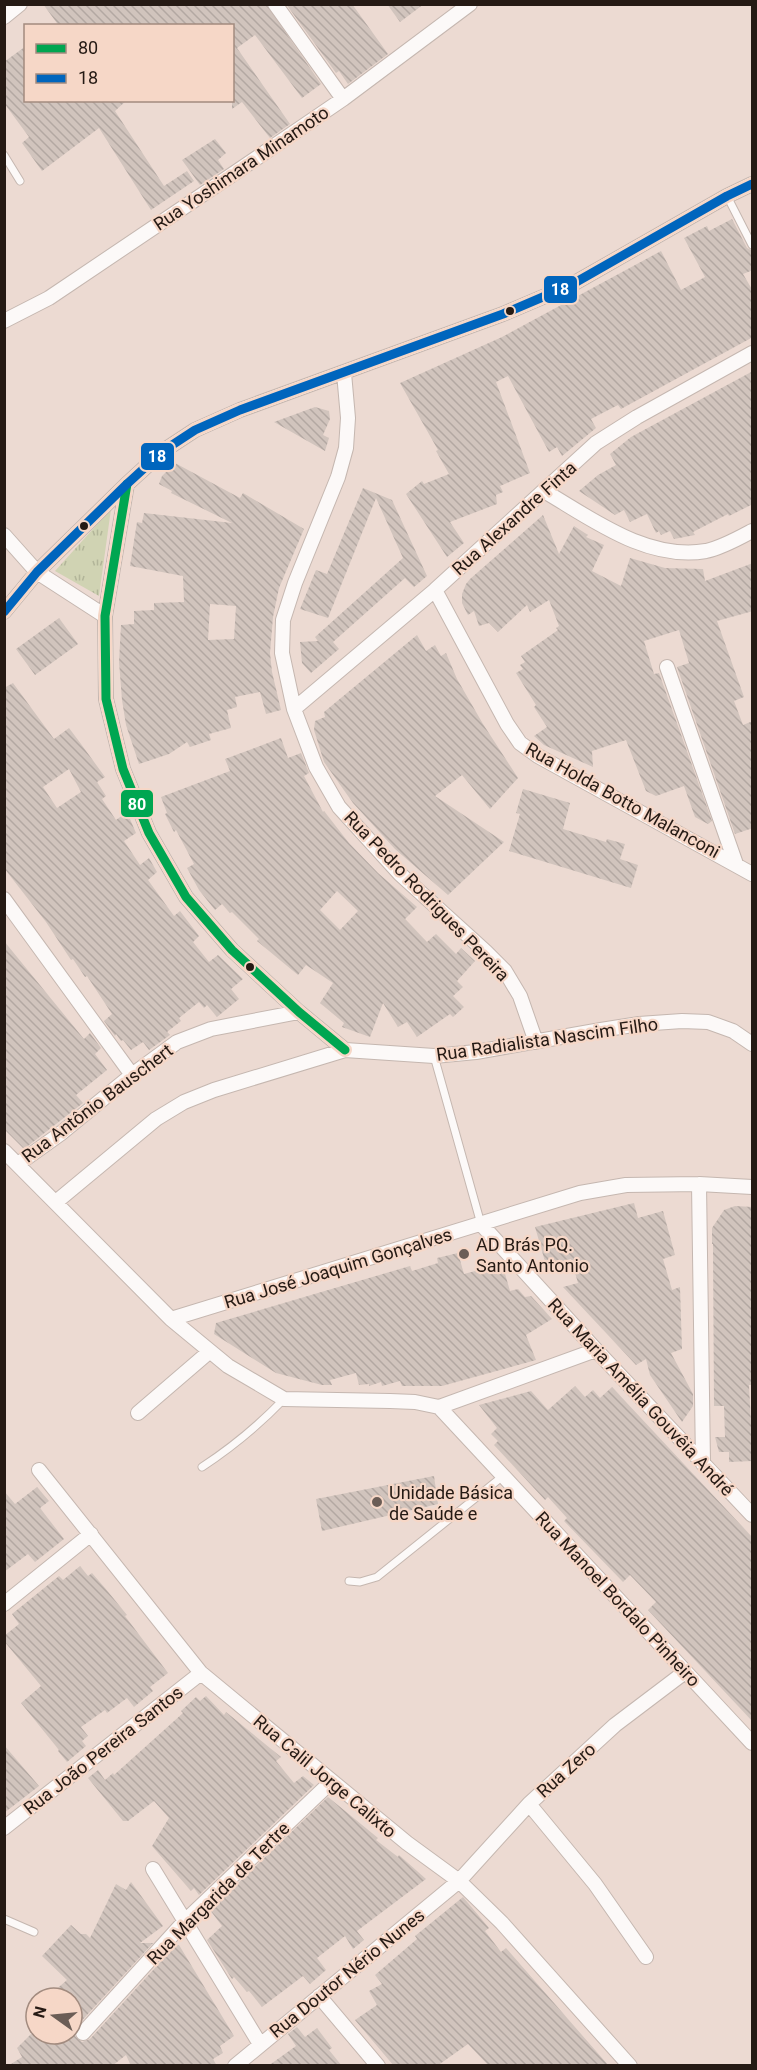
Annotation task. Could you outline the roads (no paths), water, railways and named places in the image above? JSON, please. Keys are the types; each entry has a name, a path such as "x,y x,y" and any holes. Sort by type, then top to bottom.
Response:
{"street":[{"path":"4,17 20,4"},
{"path":"275,4 344,99"},
{"name":"Rua Yoshimara Minamoto","path":"4,321 49,297 344,99 470,4"},
{"path":"4,612 37,572 127,484 163,451 195,430 240,410 503,314 571,285 727,196 753,184"},
{"name":"Rua Alexandre Finta","path":"294,709 435,590 596,443 637,417 753,353"},
{"name":"Rua Pedro Rodrigues Pereira","path":"344,373 348,418 346,448 338,477 295,583 283,620 282,653 294,709 316,767 339,807 400,874 505,971 520,996 536,1042"},
{"path":"127,484 105,616 106,699 123,770 149,833 186,897 232,950 299,1012 345,1050"},
{"path":"544,491 612,530 651,547 680,553 708,551 753,531"},
{"path":"4,535 37,572 105,616"},
{"name":"Rua Holda Botto Malanconi","path":"435,590 472,663 520,743 538,756 753,874"},
{"path":"667,667 736,864"},
{"path":"4,899 132,1075"},
{"name":"Rua Antônio Bauschert","path":"4,1151 18,1164 177,1042 211,1029 299,1012"},
{"name":"Rua Radialista Nascim Filho","path":"56,1202 156,1119 184,1102 214,1090 345,1050 434,1056 476,1052 639,1024 682,1021 708,1022 733,1031 753,1044"},
{"path":"18,1164 171,1319 228,1366 284,1399 390,1401 439,1407 596,1350"},
{"path":"699,1184 704,1464"},
{"name":"Rua José Joaquim Gonçalves","path":"171,1319 592,1191 626,1185 699,1184 753,1187"},
{"name":"Rua Maria Amélia Gouvêia André","path":"481,1224 596,1350 753,1515"},
{"path":"138,1413 209,1352"},
{"name":"Rua Manoel Bordalo Pinheiro","path":"439,1407 753,1743"},
{"name":"Rua Calil Jorge Calixto","path":"39,1470 201,1672 406,1843 459,1881 502,1923 630,2066"},
{"path":"4,1604 91,1534"},
{"name":"Rua João Pereira Santos","path":"4,1828 201,1672"},
{"name":"Rua Zero","path":"459,1881 529,1804 615,1725 685,1672"},
{"name":"Rua Margarida de Tertre","path":"84,2032 185,1921 332,1782"},
{"path":"529,1804 595,1884 646,1957"},
{"path":"153,1869 260,2044"},
{"name":"Rua Doutor Nério Nunes","path":"235,2066 459,1881"},
{"path":"319,1996 378,2066"}],"lane":[{"path":"4,155 20,181"},
{"path":"727,196 753,245"},
{"path":"434,1056 481,1224"},
{"path":"202,1467 237,1444 284,1399"},
{"path":"349,1581 360,1582 377,1577 504,1476"},
{"path":"4,1919 34,1932"}],"place":[{"name":"AD Brás PQ. Santo Antonio","path":"464,1254"},
{"name":"Unidade Básica de Saúde e","path":"377,1502"}]}
